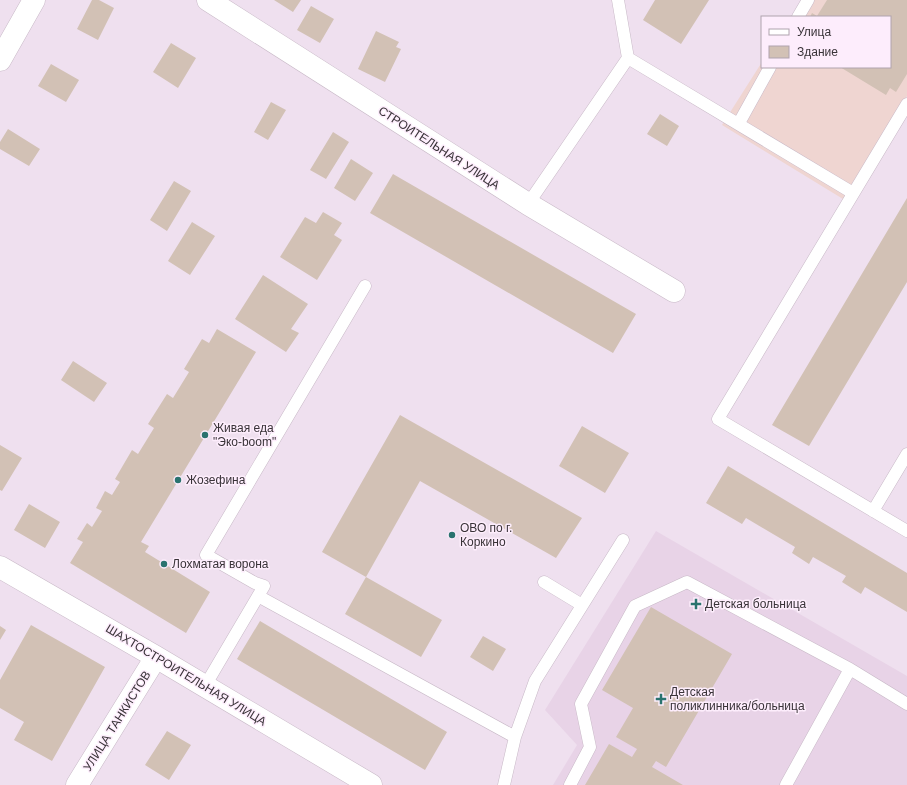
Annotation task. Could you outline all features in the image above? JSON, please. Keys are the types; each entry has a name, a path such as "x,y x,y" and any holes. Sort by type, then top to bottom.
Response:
{"street":[{"path":"0,60 34,0"},
{"name":"СТРОИТЕЛЬНАЯ УЛИЦА","path":"208,0 528,204 674,291"},
{"name":"ШАХТОСТРОИТЕЛЬНАЯ УЛИЦА","path":"0,567 156,657 371,785"},
{"name":"УЛИЦА ТАНКИСТОВ","path":"77,785 156,657"}],"lane":[{"path":"528,204 628,58 618,0"},
{"path":"799,16 808,0"},
{"path":"628,58 739,123 853,193"},
{"path":"739,123 769,68"},
{"path":"907,104 718,419 907,531"},
{"path":"205,686 264,586 255,583 206,554 365,286"},
{"path":"873,511 907,454"},
{"path":"504,785 514,737 535,681 623,540"},
{"path":"544,582 582,605"},
{"path":"570,785 590,747 581,704 635,606 687,582 850,669 907,704"},
{"path":"258,596 514,737"},
{"path":"786,785 850,669"}],"shaded area":[{"path":"802,0 907,0 907,96 843,199 722,125 761,64 761,68 891,68 891,16 792,16"},
{"name":"Детская больница","path":"656,531 907,676 907,785 553,785 577,745 545,710"}],"building":[{"path":"92,0 99,0 114,8 98,40 77,29"},
{"path":"274,0 301,0 293,12"},
{"path":"655,0 709,0 681,44 643,20"},
{"path":"827,0 907,0 907,74 896,92 890,88 886,95 842,68 891,68 891,16 817,16"},
{"path":"311,6 334,19 320,43 297,30"},
{"path":"376,31 399,42 396,47 401,49 385,82 358,69"},
{"path":"171,43 196,58 178,88 153,72"},
{"path":"51,64 79,80 66,102 38,86"},
{"path":"271,102 286,110 268,140 254,132"},
{"path":"660,114 679,126 667,146 647,134"},
{"path":"8,129 40,149 29,166 0,149 0,142"},
{"path":"333,132 349,142 326,179 310,170"},
{"path":"351,159 373,173 355,201 334,188"},
{"path":"393,174 636,314 613,353 370,213"},
{"path":"174,181 191,191 167,231 150,220"},
{"path":"907,198 907,282 809,446 772,425"},
{"path":"323,212 342,223 334,235 342,240 317,280 280,257 305,217 316,223"},
{"path":"192,222 215,236 190,275 168,261"},
{"path":"263,275 308,304 291,329 299,333 286,352 235,319"},
{"path":"217,329 256,352 141,542 149,546 145,552 210,592 186,633 70,563 83,542 77,539 87,523 92,527 102,511 96,508 105,491 112,495 120,482 115,479 132,450 138,454 154,428 148,424 167,394 173,398 189,372 184,369 202,339 209,343"},
{"path":"73,361 107,383 94,402 61,380"},
{"path":"400,415 582,518 556,558 420,481 366,577 322,552"},
{"path":"582,426 629,453 605,493 559,466"},
{"path":"0,445 22,458 2,491 0,490"},
{"path":"728,466 907,573 907,612 865,587 861,594 842,582 846,576 813,557 809,564 792,553 795,547 746,518 742,524 706,503"},
{"path":"29,504 60,522 45,548 14,530"},
{"path":"366,577 442,620 421,657 345,614"},
{"name":"Детская поликлинника/больница","path":"651,607 732,654 666,767 656,761 652,767 683,785 585,785 609,744 632,757 637,749 616,737 633,708 602,690"},
{"path":"260,621 447,732 425,770 237,659"},
{"path":"31,625 105,667 52,761 14,740 24,722 0,708 0,680"},
{"path":"0,626 6,630 0,640"},
{"path":"483,636 506,649 493,671 470,657"},
{"path":"167,731 191,745 169,780 145,765"}],"place":[{"name":"Живая еда \"Эко-boom\"","path":"205,435"},
{"name":"Жозефина","path":"178,480"},
{"name":"ОВО по г. Коркино","path":"452,535"},
{"name":"Лохматая ворона","path":"164,564"},
{"name":"Детская больница","path":"696,604"},
{"name":"Детская поликлинника/больница","path":"661,699"}]}
